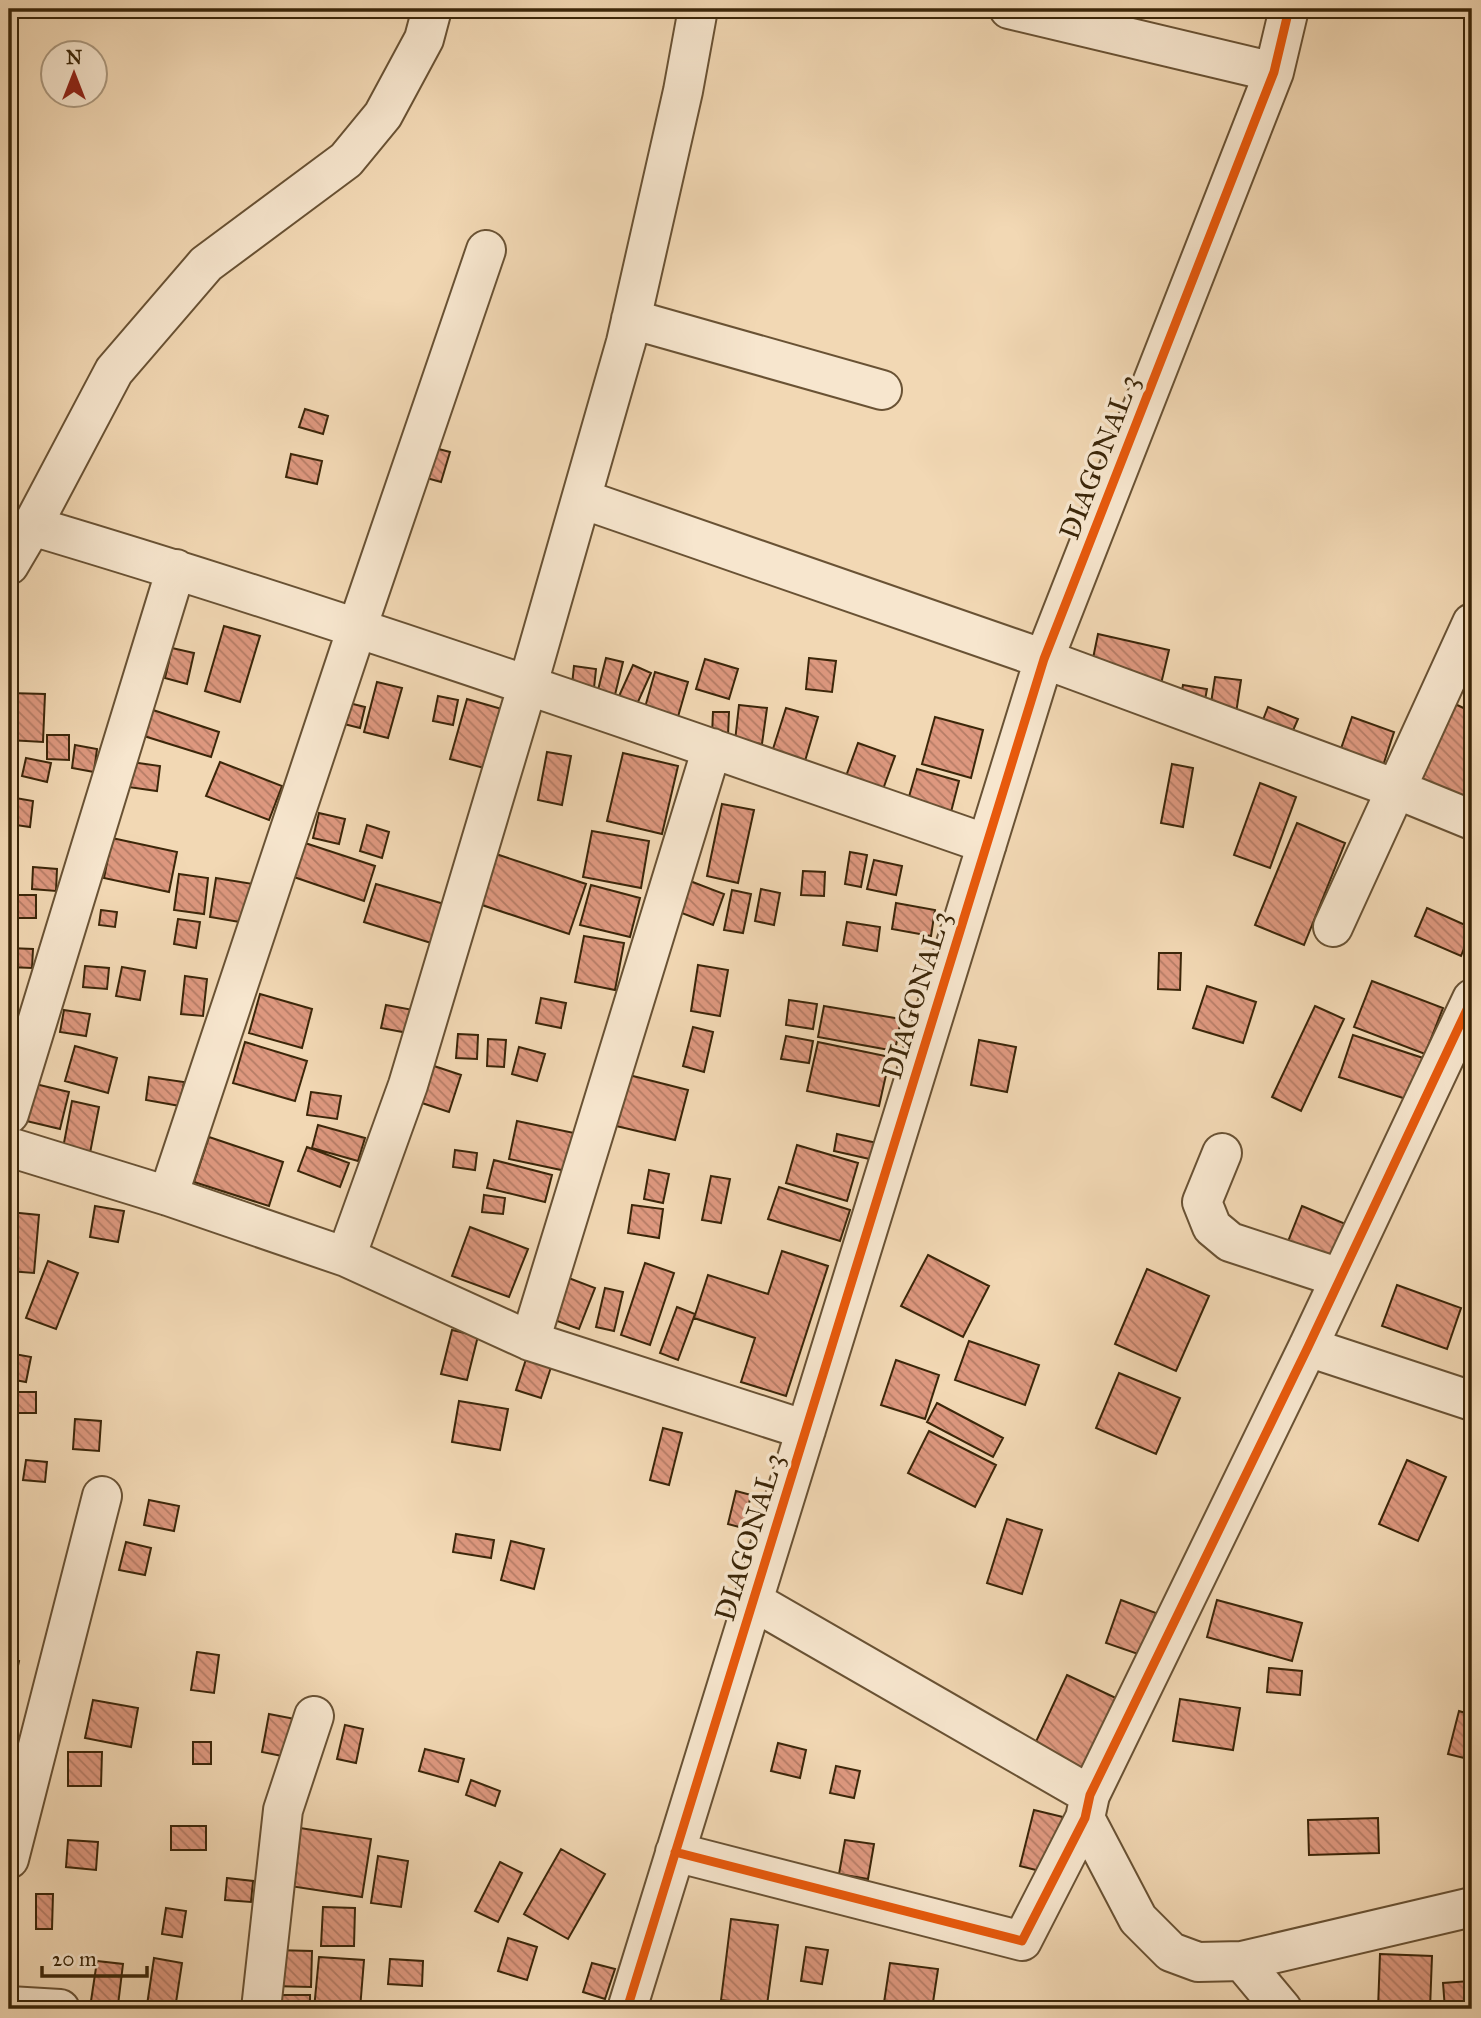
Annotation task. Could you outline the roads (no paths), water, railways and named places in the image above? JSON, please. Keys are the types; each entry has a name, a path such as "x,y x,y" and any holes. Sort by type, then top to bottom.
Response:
{"street":[{"path":"9,565 114,371 206,264 346,160 383,116 424,39 432,9"},
{"path":"346,1256 408,1085 582,499 631,319 683,91 698,9"},
{"path":"1009,9 1274,72"},
{"name":"DIAGONAL 3","path":"626,2009 1044,659 1274,72 1289,9"},
{"path":"168,1196 486,250"},
{"path":"631,319 881,390"},
{"path":"582,499 1044,659 1396,789 1472,820"},
{"path":"32,526 176,569 528,684 987,845"},
{"path":"9,1114 176,569"},
{"path":"1333,928 1472,623"},
{"path":"530,1341 712,748"},
{"path":"675,1852 1022,1941 1472,999"},
{"path":"9,1147 168,1196 346,1256 530,1341 806,1430"},
{"path":"1222,1153 1202,1202 1212,1227 1230,1242 1340,1278"},
{"path":"1308,1347 1472,1401"},
{"path":"9,1859 102,1496"},
{"path":"752,1601 1088,1807 1138,1919 1171,1952 1198,1962 1242,1961 1472,1907"},
{"path":"261,2009 284,1810 314,1716"},
{"path":"1242,1961 1282,2009"},
{"path":"9,2006 60,2009"}]}
